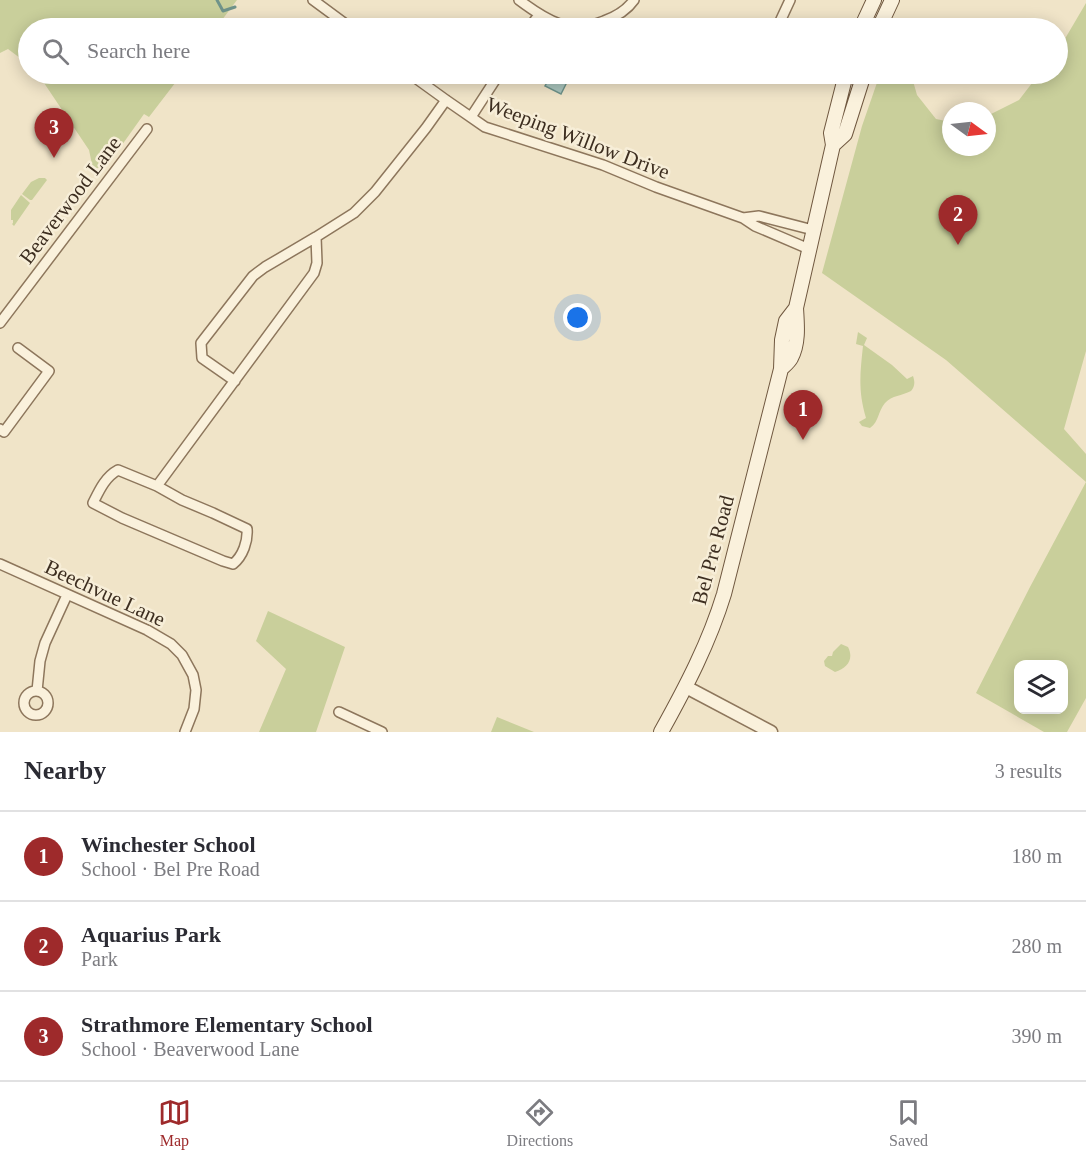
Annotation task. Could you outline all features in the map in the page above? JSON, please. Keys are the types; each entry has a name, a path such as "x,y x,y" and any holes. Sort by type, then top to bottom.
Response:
{"main road":[{"path":"866,18 874,0"},
{"path":"884,18 892,0"},
{"name":"Bel Pre Road","path":"661,732 703,654 715,623 781,369 791,358 796,344 796,308 832,145 831,133 843,84"},
{"name":"Bel Pre Road","path":"832,145 845,134 861,84"}],"street":[{"path":"313,0 337,18"},
{"path":"519,0 545,18"},
{"path":"614,18 634,0"},
{"path":"782,18 790,0"},
{"name":"Weeping Willow Drive","path":"424,84 485,127 603,165 742,218 755,226 809,249"},
{"path":"471,117 492,84"},
{"path":"235,381 202,358 201,343 253,276 354,213 375,192 446,100"},
{"name":"Beaverwood Lane","path":"0,323 147,129"},
{"name":"Weeping Willow Drive","path":"742,218 759,216 813,230"},
{"path":"158,486 314,273 318,263 316,237"},
{"path":"0,429 4,432 48,371 18,348"},
{"path":"118,470 158,486 182,500 247,529 247,538 239,559 233,564 223,561 122,518 93,503 99,489 111,474 118,470"},
{"name":"Beechvue Lane","path":"0,564 147,630 171,644 182,654 193,675 196,690 194,709 185,732"},
{"path":"38,691 40,661 45,643 67,595"},
{"path":"686,687 771,732"},
{"path":"339,712 375,731"}],"green space":[{"path":"0,0 237,0 224,18 18,18 18,56 8,49 0,53"},
{"path":"1086,3 1086,351 1064,429 1086,454 1086,482 946,360 822,273 862,126 877,84 914,84 917,95 936,119 942,120 942,156 996,156 996,112 1019,100 1031,84 1068,84 1068,34"},
{"path":"45,84 174,84 149,117 144,114 107,166 93,169 89,150"},
{"path":"39,178 47,180 30,200 22,194 31,182"},
{"path":"21,195 30,203 14,226 11,220 11,210"},
{"path":"858,332 867,338 864,345 907,379 913,376 914,380 911,391 891,398 885,403 870,428 862,426 859,422 866,418 860,382 863,346 856,344"},
{"path":"1086,482 1086,698 1067,732 1044,732 976,693"},
{"path":"268,611 345,647 316,732 259,732 286,669 256,641"},
{"path":"841,644 848,647 850,659 843,668 835,672 825,666 824,661 828,656 832,656"},
{"path":"497,717 534,732 491,732"}],"water":[{"path":"546,84 566,84 561,94 545,86"}],"waterway":[{"path":"217,0 223,11 235,7"}],"place":[{"name":"Strathmore Elementary School","path":"54,158"},
{"name":"Aquarius Park","path":"958,245"},
{"name":"Winchester School","path":"803,440"}]}
